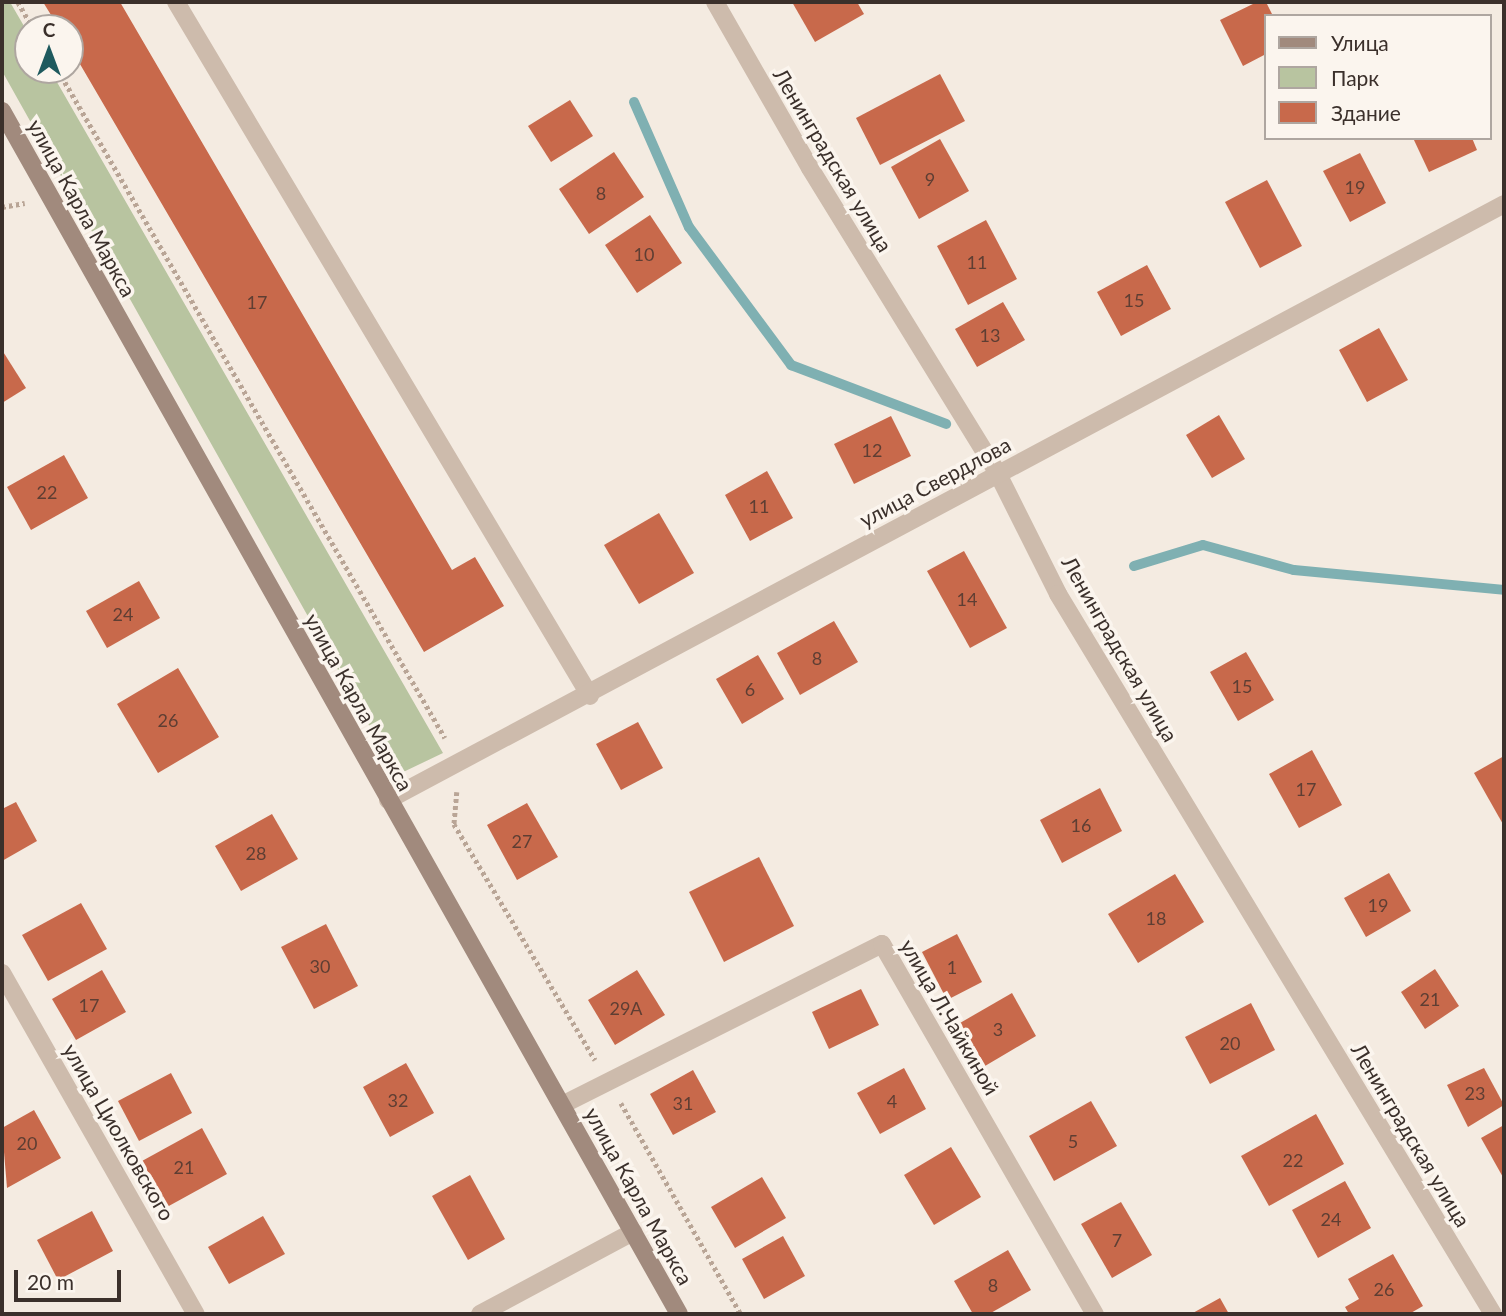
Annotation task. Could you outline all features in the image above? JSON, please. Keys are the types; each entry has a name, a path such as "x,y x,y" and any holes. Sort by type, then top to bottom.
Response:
{"street":[{"path":"176,2 590,696"},
{"name":"Ленинградская улица","path":"715,2 810,169 998,474 1058,594 1493,1314"},
{"name":"улица Карла Маркса","path":"2,111 679,1314"},
{"name":"улица Свердлова","path":"388,800 590,696 1504,204"},
{"name":"улица Л.Чайкиной","path":"562,1105 882,944 1094,1314"},
{"name":"улица Циолковского","path":"2,973 196,1314"},
{"path":"480,1314 633,1232"}],"path":[{"path":"66,84 459,762 454,824 608,1081 741,1314"}],"green space":[{"path":"2,2 10,2 17,14 14,14 14,84 58,84 443,753 397,775 2,71"}],"building":[{"path":"43,2 120,2 452,570 475,557 504,606 424,652 84,71 84,14 50,14"},
{"path":"792,2 857,2 864,14 815,42"},
{"path":"1257,2 1266,2 1272,14 1264,14 1264,55 1243,66 1220,20"},
{"path":"940,74 965,121 880,165 856,118"},
{"path":"570,100 593,136 551,162 528,126"},
{"path":"940,139 969,191 919,219 891,167"},
{"path":"1414,140 1473,140 1477,150 1429,172"},
{"path":"614,152 644,197 589,234 559,189"},
{"path":"1360,153 1386,203 1350,222 1323,171"},
{"path":"1267,180 1302,246 1260,268 1225,202"},
{"path":"650,215 682,263 637,293 605,245"},
{"path":"986,220 1017,279 968,305 937,246"},
{"path":"1147,265 1171,309 1121,336 1097,292"},
{"path":"1003,302 1025,340 977,367 955,329"},
{"path":"1379,328 1408,380 1367,402 1339,350"},
{"path":"2,350 26,388 2,403"},
{"path":"1219,415 1245,459 1212,478 1186,435"},
{"path":"891,416 911,456 854,484 834,444"},
{"path":"64,455 88,498 31,530 7,487"},
{"path":"767,471 793,518 750,541 725,495"},
{"path":"659,513 694,573 639,604 604,545"},
{"path":"964,551 1007,628 970,648 927,571"},
{"path":"139,581 160,618 107,648 86,611"},
{"path":"834,621 858,662 800,695 777,653"},
{"path":"1246,652 1274,700 1238,721 1210,672"},
{"path":"758,655 784,699 742,724 716,679"},
{"path":"178,668 219,737 158,773 117,704"},
{"path":"638,722 663,768 621,790 596,744"},
{"path":"1312,750 1342,805 1299,828 1269,774"},
{"path":"1504,756 1504,826 1474,773"},
{"path":"1100,788 1122,831 1062,863 1040,820"},
{"path":"16,802 37,841 2,861 2,809"},
{"path":"527,803 558,857 517,880 487,825"},
{"path":"272,814 298,859 241,891 215,846"},
{"path":"759,857 794,926 724,962 689,892"},
{"path":"1389,873 1411,911 1366,937 1344,898"},
{"path":"1175,874 1204,922 1138,963 1108,914"},
{"path":"81,903 107,949 48,981 22,935"},
{"path":"326,924 358,986 314,1009 281,947"},
{"path":"957,934 982,982 947,1000 922,952"},
{"path":"1435,969 1459,1006 1425,1029 1401,992"},
{"path":"102,970 126,1012 76,1040 52,999"},
{"path":"637,970 665,1015 615,1045 588,1000"},
{"path":"861,989 879,1025 829,1049 812,1012"},
{"path":"1012,993 1036,1036 985,1066 960,1023"},
{"path":"1251,1003 1275,1050 1210,1084 1185,1037"},
{"path":"406,1063 434,1113 390,1137 363,1087"},
{"path":"904,1068 926,1109 880,1134 857,1093"},
{"path":"1484,1068 1504,1105 1468,1127 1447,1085"},
{"path":"693,1070 716,1112 673,1135 650,1094"},
{"path":"171,1073 192,1113 139,1141 118,1101"},
{"path":"1091,1101 1117,1146 1054,1181 1029,1136"},
{"path":"34,1110 61,1158 7,1188 2,1128"},
{"path":"1316,1114 1344,1164 1269,1206 1241,1156"},
{"path":"1504,1125 1504,1179 1481,1138"},
{"path":"202,1128 227,1174 167,1207 142,1161"},
{"path":"951,1147 981,1197 934,1225 904,1175"},
{"path":"470,1175 505,1239 468,1260 432,1196"},
{"path":"762,1177 786,1218 735,1248 711,1207"},
{"path":"1345,1181 1371,1228 1318,1258 1292,1210"},
{"path":"1121,1202 1152,1255 1112,1278 1081,1224"},
{"path":"92,1211 113,1251 58,1280 37,1240"},
{"path":"263,1216 285,1254 229,1284 208,1247"},
{"path":"783,1236 805,1276 764,1299 742,1259"},
{"path":"1008,1250 1031,1290 989,1314 973,1314 954,1281"},
{"path":"1393,1254 1423,1306 1409,1314 1349,1314 1345,1307 1359,1299 1348,1279"},
{"path":"1220,1298 1229,1314 1191,1314"}],"waterway":[{"path":"634,102 689,227 791,365 946,424"},
{"path":"1134,566 1203,545 1294,570 1504,590"}]}
